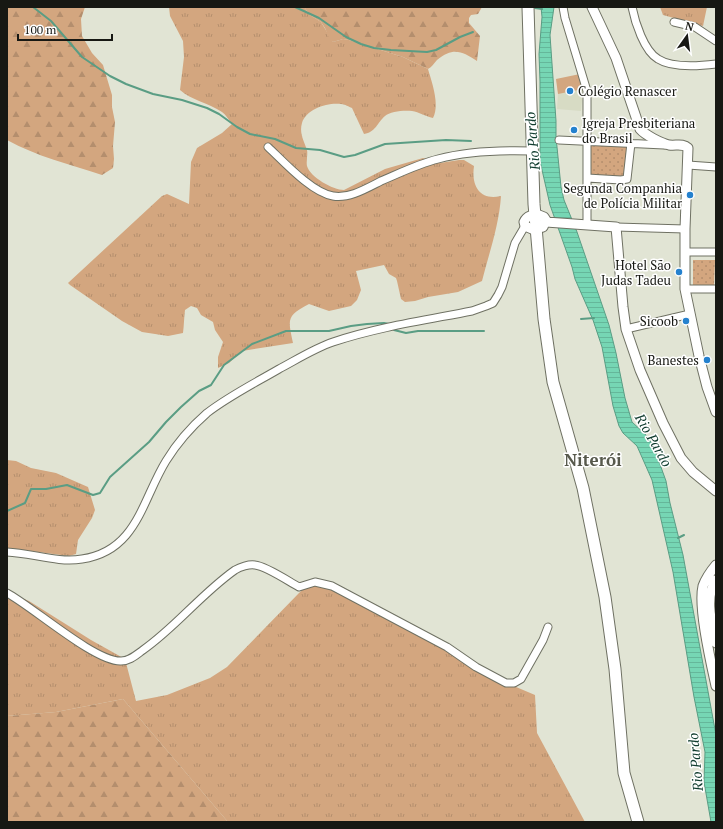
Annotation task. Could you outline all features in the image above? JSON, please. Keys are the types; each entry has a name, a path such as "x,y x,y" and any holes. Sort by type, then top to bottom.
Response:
{"main road":[{"path":"528,7 533,184 538,221"},
{"path":"533,184 538,206 544,319 553,382 590,518 605,597 614,662 624,773 638,822"}],"street":[{"path":"563,7 587,91 587,225"},
{"path":"592,7 616,58 640,129 649,136 669,145"},
{"path":"632,7 645,44 656,58 664,62 682,65 716,64"},
{"path":"674,22 695,27 716,41"},
{"path":"559,140 683,145 688,147 685,230 685,289 707,387 716,412"},
{"path":"587,178 627,179 631,143"},
{"path":"268,147 310,185 333,196 340,196 360,191 438,158 507,150 532,151"},
{"path":"688,165 716,167"},
{"path":"7,552 68,560 80,560 102,554 114,547 126,536 140,516 165,462 194,425 208,413 240,392 332,342 360,334 472,311 493,303 502,287 515,243 538,221 616,227 685,230"},
{"path":"616,227 626,329 640,370 677,451 686,465 716,491"},
{"path":"685,252 716,252"},
{"path":"685,289 716,289"},
{"path":"626,329 690,314"},
{"path":"7,593 77,642 111,660 121,661 130,659 151,645 236,569 255,565 299,587 315,582 332,586 447,647 476,667 506,683 514,684 521,679 543,640 548,626"},
{"path":"716,565 707,577 704,584 702,598 706,636 716,686"},
{"path":"716,580 710,592 710,603 716,643"}],"shaded area":[{"path":"541,7 554,7 550,35 556,137 561,187 564,200 577,232 609,325 625,398 632,422 645,434 653,445 666,481 683,555 716,735 716,822 711,822 704,782 705,752 694,697 673,572 652,480 637,446 623,433 619,426 613,406 602,347 593,320 575,279 550,205 540,161 539,54 542,17"},
{"name":"Colégio Renascer","path":"556,79 583,89 581,111 557,109 558,94"}],"green space":[{"path":"7,7 85,7 81,19 82,36 92,53 103,65 112,95 112,107 115,122 113,168 102,175 42,156 7,140"},
{"path":"169,7 304,7 310,15 321,22 333,42 343,39 349,40 403,57 428,69 436,100 433,118 412,111 394,112 387,114 376,127 364,134 352,108 344,104 324,105 308,114 302,123 302,137 307,150 307,166 312,174 322,182 334,188 344,190 385,169 423,158 440,163 464,160 474,166 474,180 478,190 482,194 488,196 501,196 496,229 482,281 458,292 405,302 401,299 396,278 389,274 384,265 356,271 361,290 357,300 351,306 329,311 309,304 296,312 290,319 293,343 242,351 229,363 218,368 218,357 223,342 215,330 213,322 201,315 197,308 191,306 185,310 183,333 168,336 142,332 122,321 70,285 68,283 162,196 167,194 189,204 191,162 197,148 222,133 232,124 222,112 180,90 184,57 183,41 170,16"},
{"path":"304,7 482,7 478,14 471,15 469,18 469,23 480,36 477,61 462,53 453,52 448,53 437,60 428,69 403,57 349,40 343,39 333,42 329,38 321,22 310,15"},
{"path":"660,7 707,7 703,26 663,15"},
{"path":"580,74 583,89 558,94 556,79"},
{"path":"591,145 627,147 626,177 591,176"},
{"path":"693,260 715,260 714,286 693,286"},
{"path":"7,460 16,461 31,468 56,473 88,487 95,510 92,518 78,540 76,554 69,556 7,548"},
{"path":"316,580 509,684 535,695 537,733 585,822 228,822 123,699 56,712 7,716 7,592 29,601 91,640 125,659 136,701 167,695 210,678 227,667 311,581"},
{"path":"123,699 228,822 7,822 7,716 56,712"}],"waterway":[{"path":"33,7 51,21 82,57 110,76 126,84 153,94 182,100 207,108 250,134 275,139 296,148 320,150 344,157 355,155 385,144 446,140 471,141"},
{"path":"295,7 319,18 346,37 374,48 427,52 436,50 473,32"},
{"path":"535,8 542,9"},
{"path":"581,319 594,318"},
{"path":"7,511 25,503 31,489 46,489 67,485 93,495 100,493 110,477 149,442 181,407 199,391 211,385 224,365 252,344 286,331 329,331 367,324 389,324"},
{"path":"394,330 406,333 418,331 484,331"},
{"path":"678,538 684,535"}],"place":[{"name":"Colégio Renascer","path":"570,91"},
{"name":"Igreja Presbiteriana do Brasil","path":"574,130"},
{"name":"Segunda Companhia de Polícia Militar","path":"690,195"},
{"name":"Hotel São Judas Tadeu","path":"679,272"},
{"name":"Sicoob","path":"686,321"},
{"name":"Banestes","path":"707,360"}],"district":[{"name":"Niterói","path":"593,459"}],"water label":[{"name":"Rio Pardo","path":"532,141"},
{"name":"Rio Pardo","path":"654,440"},
{"name":"Rio Pardo","path":"695,762"}]}
